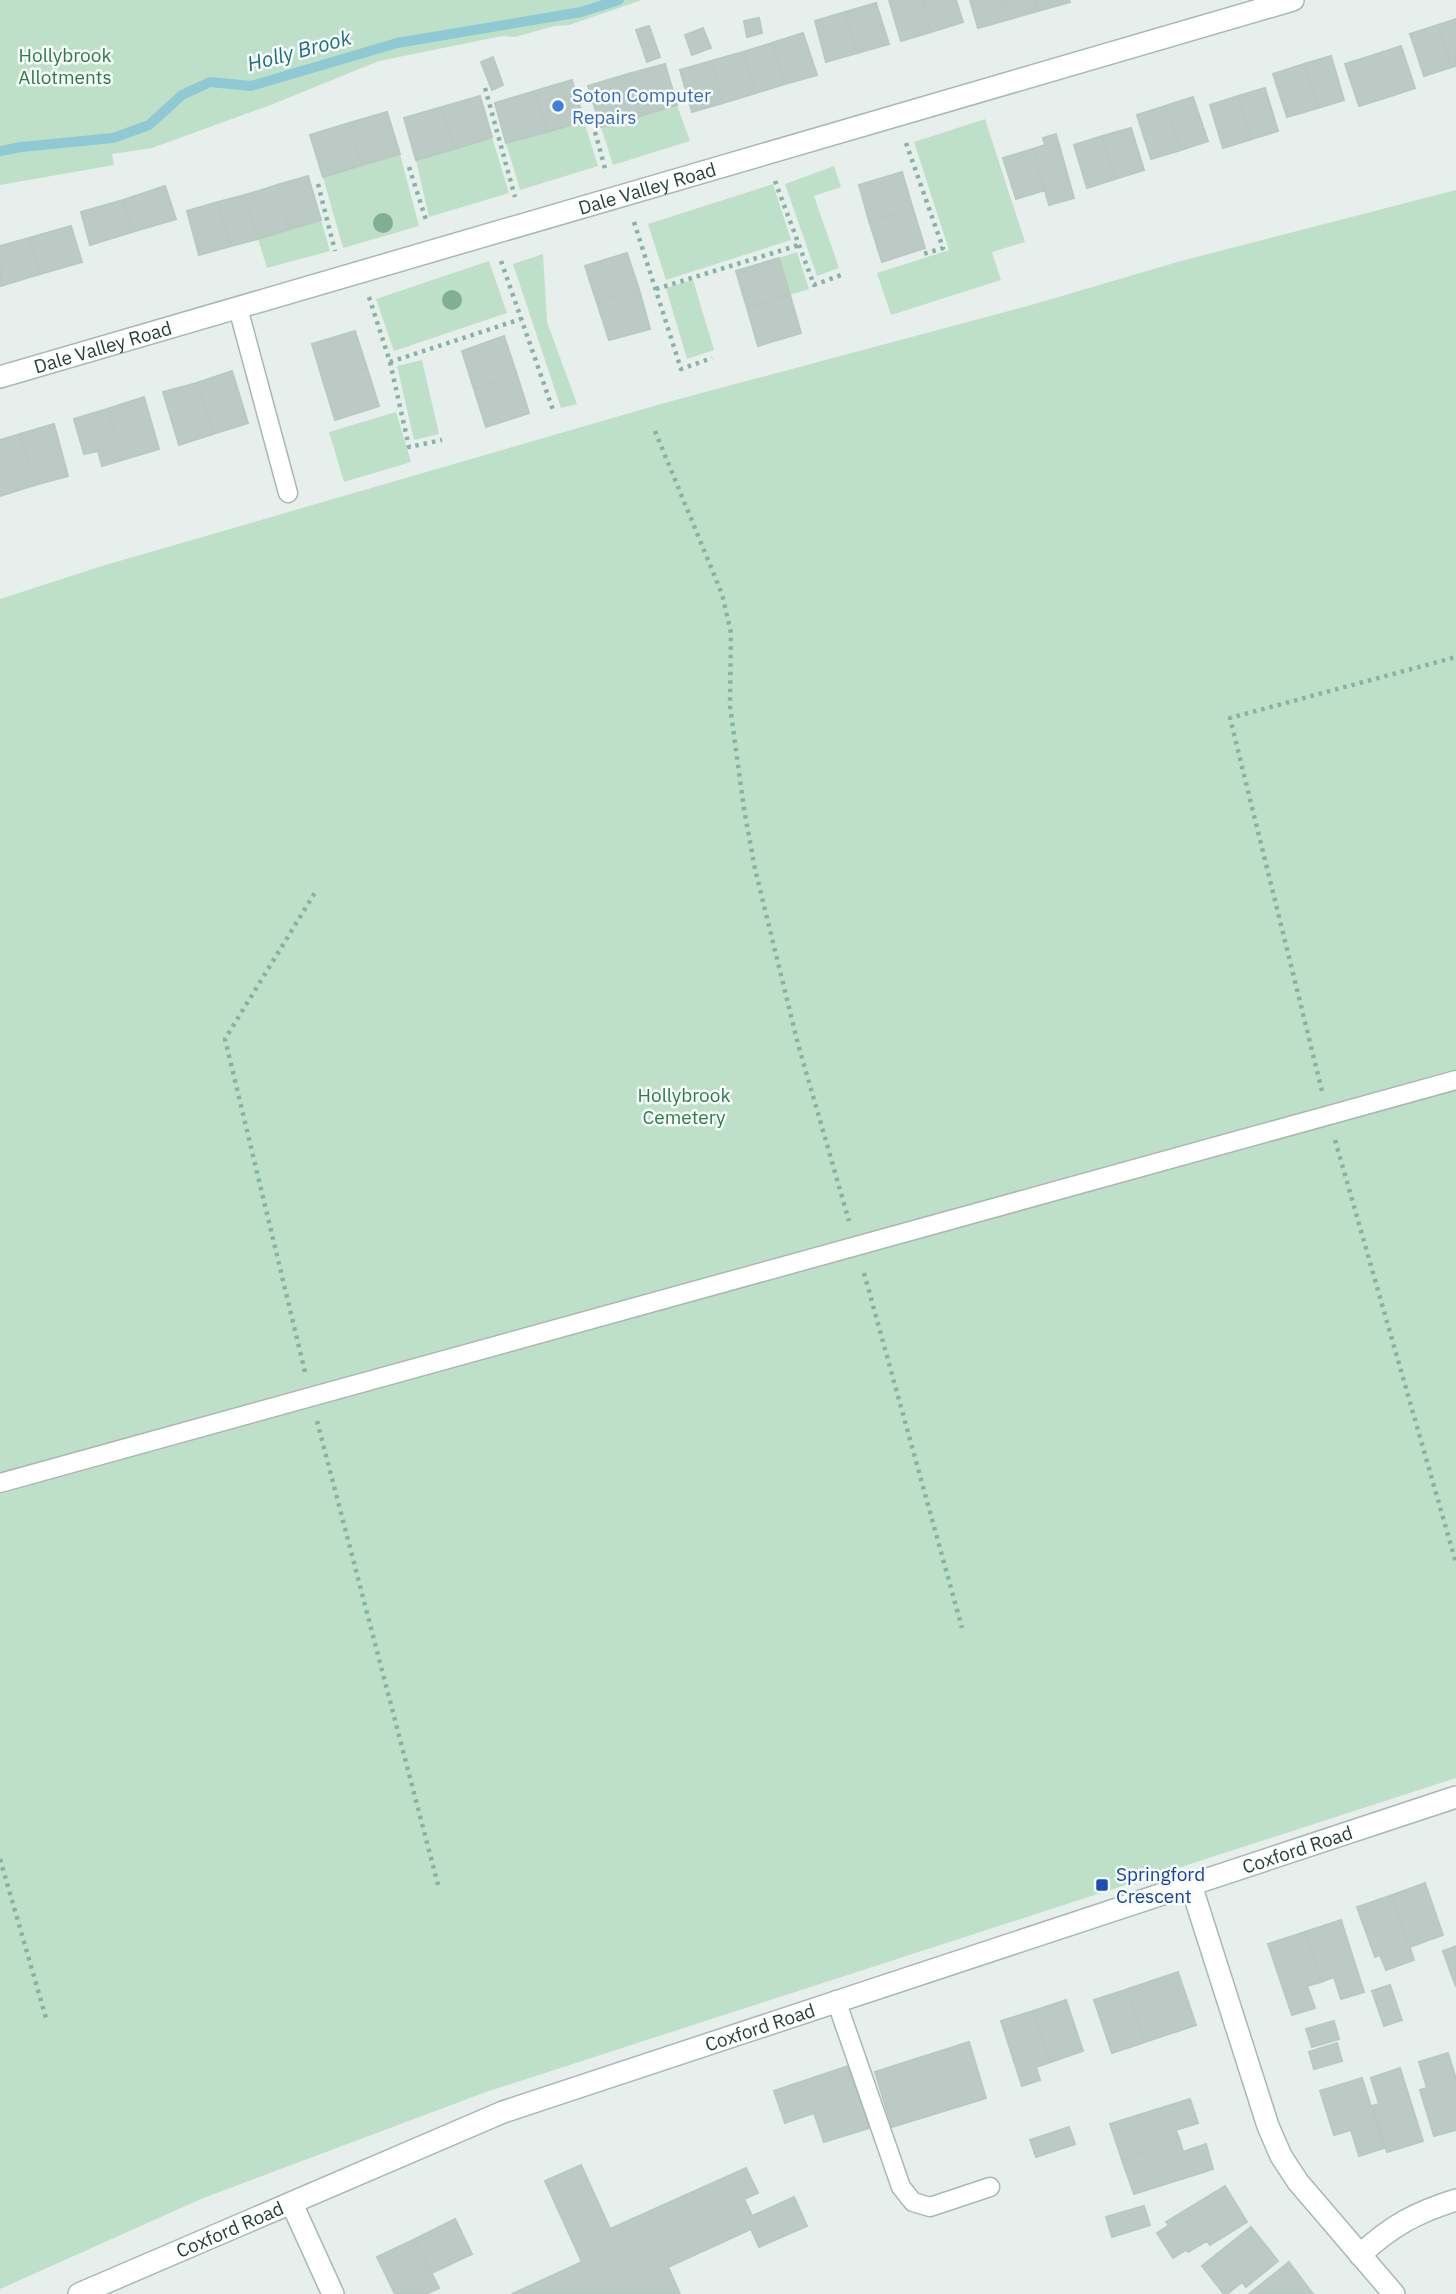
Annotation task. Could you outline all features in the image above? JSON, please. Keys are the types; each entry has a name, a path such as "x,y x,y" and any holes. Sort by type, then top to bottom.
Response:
{"street":[{"name":"Dale Valley Road","path":"0,377 1293,0"},
{"name":"Coxford Road","path":"79,2294 503,2112 1456,1797"},
{"path":"1191,1885 1268,2126 1282,2156 1298,2182 1394,2294"},
{"path":"1360,2255 1399,2224 1424,2210 1456,2200"},
{"path":"292,2204 333,2294"}],"lane":[{"path":"238,308 288,494"},
{"path":"0,1483 1456,1080"},
{"path":"836,2000 901,2187 913,2202 930,2207 990,2187"}],"path":[{"path":"485,88 522,225"},
{"path":"896,115 943,248 920,255"},
{"path":"594,132 656,289 681,369 712,358"},
{"path":"765,154 814,285 841,275"},
{"path":"409,167 436,250"},
{"path":"318,184 351,275 390,362 409,447 442,440"},
{"path":"492,234 553,410"},
{"path":"656,289 799,244"},
{"path":"390,362 521,319"},
{"path":"655,431 722,594 731,633 730,706 755,869 798,1044 962,1628"},
{"path":"1456,657 1230,718 1329,1115 1456,1563"},
{"path":"316,891 225,1039 311,1397 438,1885"},
{"path":"0,1859 46,2018"}],"green space":[{"name":"Hollybrook Allotments","path":"0,0 642,0 569,25 379,61 268,106 152,148 112,154 114,165 0,185"},
{"path":"677,105 690,141 613,165 601,127"},
{"path":"985,119 1025,242 992,252 1001,280 891,315 877,273 949,250 914,142"},
{"path":"584,121 598,166 520,190 506,143"},
{"path":"492,137 509,193 429,217 416,160"},
{"path":"400,154 419,226 343,248 323,177"},
{"path":"834,166 841,187 814,196 839,268 817,276 785,184"},
{"path":"773,184 791,240 666,280 648,224"},
{"name":"Hollybrook Cemetery","path":"1456,190 1456,1778 486,2092 201,2199 0,2289 0,599 102,566 668,402 1031,305 1181,261"},
{"path":"321,220 330,251 267,268 258,239"},
{"path":"797,252 809,289 790,295 779,258"},
{"path":"543,254 547,322 577,404 561,408 513,264"},
{"path":"489,261 507,313 394,351 376,299"},
{"path":"693,280 714,350 687,359 666,288"},
{"path":"422,360 439,434 414,440 397,366"},
{"path":"396,412 411,462 344,482 329,432"}],"building":[{"path":"889,0 922,0 931,32 901,41"},
{"path":"922,0 956,0 963,22 931,32"},
{"path":"970,0 1004,0 1010,19 978,28"},
{"path":"1004,0 1035,0 1038,11 1010,19"},
{"path":"1035,0 1069,0 1070,2 1038,11"},
{"path":"876,3 889,44 857,53 845,12"},
{"path":"845,12 857,53 826,62 815,21"},
{"path":"759,18 762,33 747,37 744,21"},
{"path":"1456,19 1456,66 1452,67 1438,25"},
{"path":"1438,25 1452,67 1424,76 1410,34"},
{"path":"649,26 660,57 647,62 636,30"},
{"path":"703,28 711,48 692,55 685,35"},
{"path":"803,33 817,75 785,84 772,43"},
{"path":"772,43 785,84 756,93 743,52"},
{"path":"1401,46 1415,88 1388,97 1374,55"},
{"path":"743,52 756,93 723,103 711,61"},
{"path":"1374,55 1388,97 1359,106 1345,64"},
{"path":"1331,56 1344,100 1318,108 1304,64"},
{"path":"493,57 503,85 492,90 481,62"},
{"path":"711,61 723,103 692,112 680,70"},
{"path":"665,64 677,105 640,116 628,74"},
{"path":"1304,64 1318,108 1287,117 1273,74"},
{"path":"628,74 640,116 601,127 588,86"},
{"path":"572,80 584,121 547,132 535,91"},
{"path":"1265,88 1278,131 1252,139 1238,96"},
{"path":"535,91 547,132 506,143 495,103"},
{"path":"480,96 492,137 455,149 442,107"},
{"path":"1238,96 1252,139 1223,148 1210,105"},
{"path":"1193,97 1208,141 1181,150 1165,106"},
{"path":"1165,106 1181,150 1151,159 1137,115"},
{"path":"442,107 455,149 416,160 404,118"},
{"path":"387,112 400,154 362,165 349,123"},
{"path":"349,123 362,165 323,177 310,135"},
{"path":"1131,128 1144,170 1115,179 1102,136"},
{"path":"1056,134 1074,198 1049,205 1033,149 1045,145 1043,138"},
{"path":"1102,136 1115,179 1087,188 1074,145"},
{"path":"1033,149 1045,190 1016,199 1003,158"},
{"path":"902,172 913,209 869,221 859,185"},
{"path":"308,176 321,220 290,229 277,185"},
{"path":"277,185 290,229 258,239 245,195"},
{"path":"165,186 176,219 132,232 123,200"},
{"path":"245,195 258,239 231,246 218,202"},
{"path":"123,200 132,232 90,245 81,212"},
{"path":"218,202 231,246 199,255 187,211"},
{"path":"913,209 925,248 882,262 869,221"},
{"path":"71,226 82,262 40,274 29,238"},
{"path":"29,238 40,274 1,286 0,246"},
{"path":"627,253 639,289 597,303 585,266"},
{"path":"779,258 790,295 747,308 736,271"},
{"path":"639,289 650,329 609,340 597,303"},
{"path":"790,295 801,333 758,346 747,308"},
{"path":"355,331 367,368 323,381 312,344"},
{"path":"504,336 517,375 474,389 462,351"},
{"path":"367,368 379,406 335,420 323,381"},
{"path":"232,371 248,423 213,434 197,383"},
{"path":"517,375 529,413 486,427 474,389"},
{"path":"197,383 213,434 179,445 163,392"},
{"path":"144,397 159,449 122,460 107,409"},
{"path":"107,409 122,460 102,466 98,451 84,454 74,419"},
{"path":"54,424 68,476 35,485 20,434"},
{"path":"20,434 35,485 0,496 0,440"},
{"path":"1425,1883 1443,1935 1410,1947 1392,1895"},
{"path":"1392,1895 1414,1960 1386,1970 1380,1955 1375,1957 1357,1907"},
{"path":"1341,1920 1364,1992 1341,1999 1334,1977 1321,1982 1305,1932"},
{"path":"1305,1932 1321,1982 1307,1986 1315,2008 1292,2015 1268,1944"},
{"path":"1456,1946 1456,1987 1443,1951"},
{"path":"1178,1972 1196,2025 1145,2042 1128,1989"},
{"path":"1390,1985 1402,2020 1384,2026 1372,1991"},
{"path":"1128,1989 1145,2042 1112,2053 1094,2000"},
{"path":"1066,2000 1083,2051 1051,2062 1033,2011"},
{"path":"1033,2011 1051,2062 1036,2067 1040,2080 1022,2086 1001,2021"},
{"path":"1334,2021 1339,2039 1312,2047 1306,2029"},
{"path":"969,2042 986,2098 892,2127 875,2072"},
{"path":"1337,2043 1342,2061 1314,2069 1309,2052"},
{"path":"1448,2053 1456,2079 1456,2130 1434,2136 1420,2090 1427,2088 1419,2062"},
{"path":"848,2066 869,2128 824,2142 814,2113 785,2123 774,2091"},
{"path":"1400,2068 1423,2141 1387,2152 1372,2106 1379,2104 1371,2078"},
{"path":"1362,2078 1384,2148 1359,2156 1351,2130 1334,2135 1320,2091"},
{"path":"1190,2099 1198,2123 1176,2130 1180,2141 1122,2160 1110,2124"},
{"path":"1069,2127 1075,2144 1036,2157 1030,2140"},
{"path":"1180,2141 1183,2152 1206,2144 1213,2169 1134,2194 1122,2160"},
{"path":"581,2165 610,2229 746,2168 758,2193 744,2199 752,2216 794,2197 807,2226 759,2247 751,2229 668,2267 680,2294 512,2294 582,2262 545,2181"},
{"path":"1225,2186 1247,2222 1210,2245 1207,2241 1173,2258 1157,2233 1169,2225 1166,2222"},
{"path":"1144,2206 1150,2225 1112,2237 1106,2217"},
{"path":"455,2219 472,2254 432,2273 415,2239"},
{"path":"1251,2227 1278,2261 1246,2287 1242,2282 1224,2294 1202,2266"},
{"path":"415,2239 439,2288 426,2294 395,2294 377,2257"},
{"path":"1289,2262 1313,2294 1249,2294"}],"waterway":[{"name":"Holly Brook","path":"0,151 113,138 149,125 182,95 210,82 251,86 397,43 581,12 619,0"}],"place":[{"name":"Soton Computer Repairs","path":"558,106"},
{"name":"Springford Crescent","path":"1102,1885"}]}
